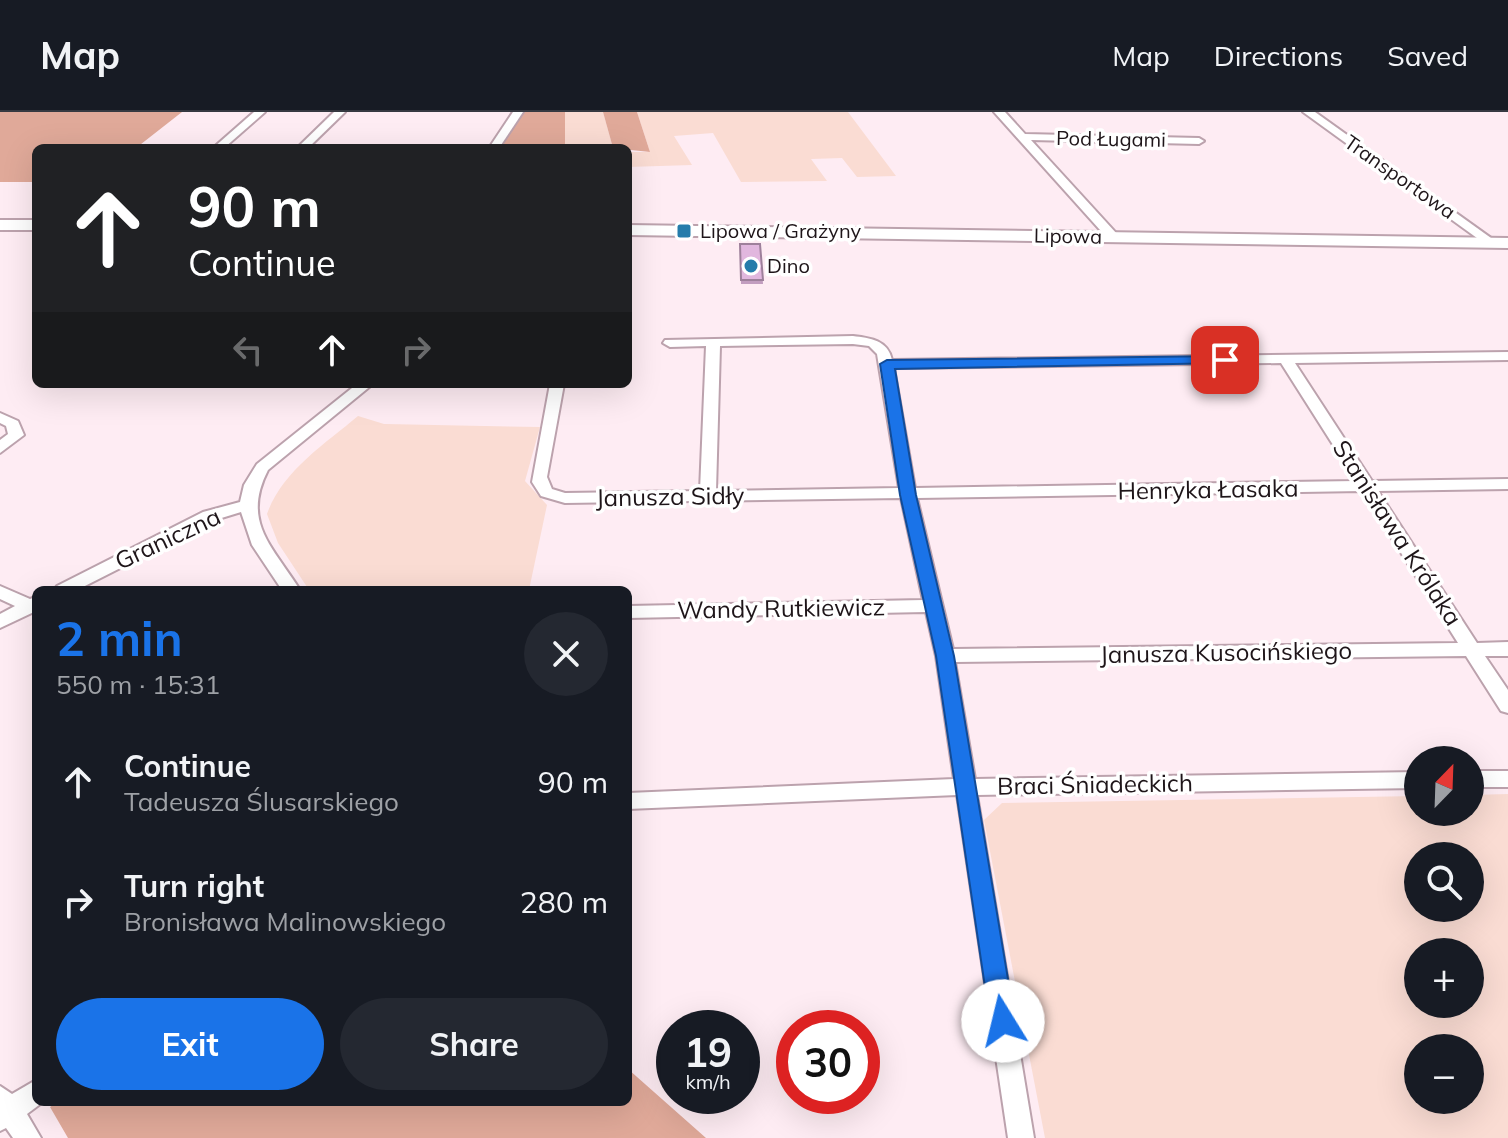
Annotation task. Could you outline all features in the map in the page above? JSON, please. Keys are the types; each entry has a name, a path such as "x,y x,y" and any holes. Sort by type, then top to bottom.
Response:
{"main road":[{"path":"0,225 32,225"},
{"name":"Lipowa","path":"632,230 1500,243"}],"street":[{"path":"223,144 260,112"},
{"path":"306,144 340,112"},
{"path":"497,144 518,112"},
{"name":"Pod Ługami","path":"999,112 1113,237"},
{"name":"Transportowa","path":"1308,112 1500,243"},
{"name":"Pod Ługami","path":"1023,137 1199,141"},
{"path":"670,343 853,340 873,343 884,353 908,495 945,656 1021,1138"},
{"path":"708,497 713,342"},
{"path":"887,364 1508,356"},
{"name":"Stanisława Królaka","path":"1286,360 1508,706"},
{"name":"Graniczna","path":"71,586 209,516 245,506 250,485 262,467 361,388"},
{"name":"Janusza Sidły","path":"556,388 539,477 541,489 546,494 565,498 908,495"},
{"path":"0,417 13,424 16,435 0,448"},
{"name":"Henryka Łasaka","path":"908,495 1508,484"},
{"path":"245,506 248,522 288,586"},
{"path":"0,592 32,605"},
{"path":"0,622 32,606"},
{"name":"Wandy Rutkiewicz","path":"632,612 935,606"},
{"name":"Janusza Kusocińskiego","path":"945,656 1508,649"},
{"path":"1484,779 1508,779"},
{"name":"Braci Śniadeckich","path":"632,801 965,787 1404,780"},
{"path":"28,1138 3,1109 32,1094"}],"shaded area":[{"path":"0,112 182,112 141,144 32,144 32,182 0,182"},
{"path":"523,112 565,112 565,144 502,144"},
{"path":"565,112 603,112 612,144 565,144"},
{"path":"603,112 637,112 650,152 632,150 632,144 612,144"},
{"path":"637,112 848,112 896,176 857,177 842,158 811,159 827,181 741,182 713,133 674,136 692,165 632,167 632,152 650,152"},
{"path":"358,416 384,424 540,427 525,481 547,505 530,586 306,586 278,543 267,514 283,484 319,448"},
{"path":"1508,794 1508,1138 1045,1138 984,820 1002,803 1404,796 1404,826 1484,826 1484,795"},
{"path":"632,1073 656,1094 656,1114 679,1114 706,1138 68,1138 51,1106 632,1106"}],"building":[{"name":"Dino","path":"740,244 760,244 763,280 741,280"}],"place":[{"name":"Lipowa / Grażyny","path":"684,231"},
{"name":"Dino","path":"751,266"}],"route":[{"path":"1003,1021 945,656 908,495 887,364 1225,360"}]}
